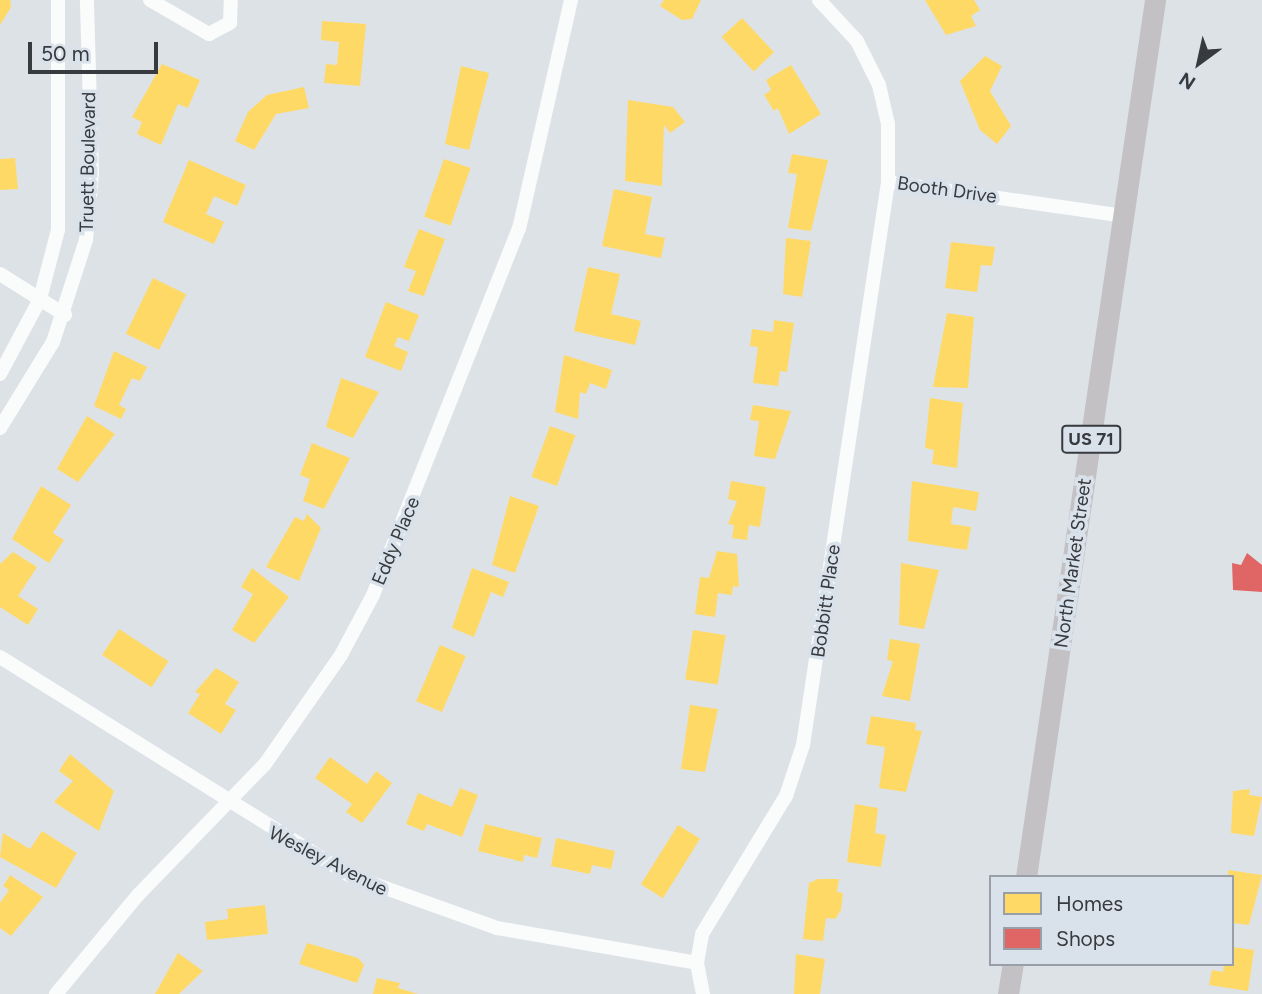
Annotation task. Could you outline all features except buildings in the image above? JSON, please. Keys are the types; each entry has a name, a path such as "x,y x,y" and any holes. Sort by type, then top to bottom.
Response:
{"main road":[{"name":"North Market Street","path":"1026,875 1155,0"},
{"path":"1008,994 1013,966"}],"street":[{"name":"Truett Boulevard","path":"0,374 40,299 55,247 62,187 58,0"},
{"name":"Truett Boulevard","path":"0,428 65,315 90,214 87,0"},
{"path":"150,0 209,34 230,23 231,0"},
{"name":"Eddy Place","path":"56,994 138,895 229,804 305,711 373,595 519,229 571,0"},
{"name":"Booth Drive","path":"819,0 857,41 879,85 888,124 888,182 1125,216"},
{"name":"Bobbitt Place","path":"703,994 697,963 710,916 786,796 799,762 888,182"},
{"path":"0,274 65,315"},
{"name":"Wesley Avenue","path":"0,657 229,804 349,875 443,912 697,963"}]}
